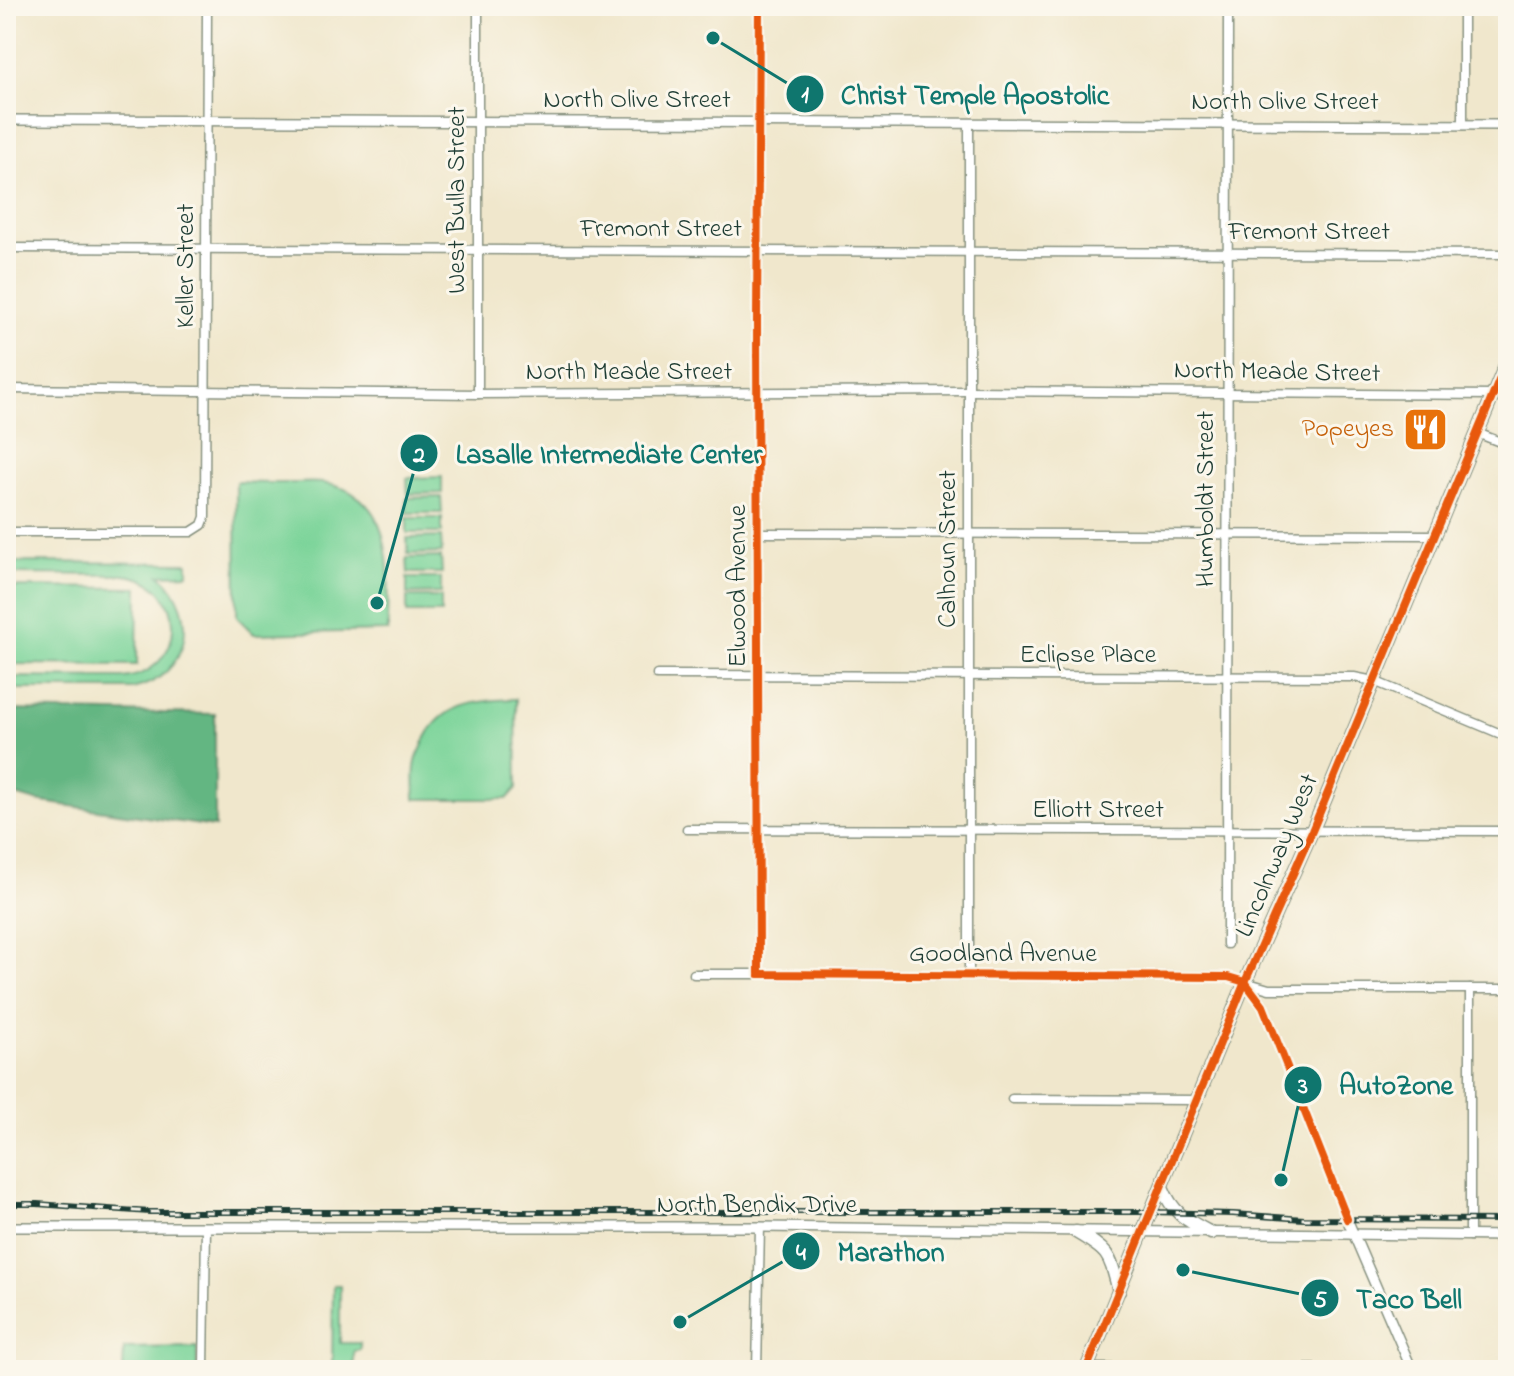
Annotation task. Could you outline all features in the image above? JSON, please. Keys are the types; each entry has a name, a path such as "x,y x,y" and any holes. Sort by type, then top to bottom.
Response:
{"main road":[{"name":"Lincolnway West","path":"1087,1369 1245,982 1312,831 1508,359"},
{"path":"1162,1187 1168,1203 1184,1219 1211,1233"},
{"path":"1076,1232 1100,1246 1107,1254 1119,1291"}],"street":[{"name":"Keller Street","path":"6,532 191,532 202,525 205,517 207,391 207,6"},
{"name":"West Bulla Street","path":"478,6 478,394"},
{"name":"Elwood Avenue","path":"759,6 759,974"},
{"name":"Humboldt Street","path":"1227,944 1228,6"},
{"path":"1463,6 1463,125"},
{"name":"North Olive Street","path":"6,120 1508,125"},
{"name":"Calhoun Street","path":"969,124 969,975"},
{"name":"Fremont Street","path":"6,248 1508,254"},
{"name":"North Meade Street","path":"6,389 478,394 969,391 1493,395"},
{"path":"1477,433 1508,445"},
{"path":"759,533 1434,535"},
{"name":"Eclipse Place","path":"657,675 1354,677 1374,681 1508,737"},
{"name":"Elliott Street","path":"687,829 1508,831"},
{"name":"Goodland Avenue","path":"694,974 1228,977 1269,989 1508,989"},
{"path":"1087,1369 1412,1370 1353,1235 1263,1006 1245,982"},
{"path":"1470,989 1470,1236"},
{"path":"1012,1099 1197,1100"},
{"path":"6,1227 6,1370"},
{"name":"North Bendix Drive","path":"6,1227 760,1227 1508,1236"},
{"path":"204,1370 206,1227"},
{"path":"757,1370 760,1227"}],"green space":[{"path":"442,477 442,493 408,494 407,478"},
{"path":"236,482 323,483 348,490 365,503 377,520 384,540 389,586 388,631 254,634 237,617"},
{"path":"441,497 442,513 407,513 407,498"},
{"path":"407,518 442,518 442,533 407,533"},
{"path":"441,537 442,553 408,554 407,538"},
{"path":"441,557 442,573 408,573 407,558"},
{"path":"6,562 188,563 188,574 160,575 182,607 184,642 177,658 167,671 152,682 132,689 6,689 6,677 122,678 144,672 160,660 170,644 173,626 170,608 161,592 145,581 123,575 6,574"},
{"path":"407,578 441,578 441,593 407,594"},
{"path":"6,587 138,588 137,665 6,664"},
{"path":"407,597 441,597 441,613 407,613"},
{"path":"516,699 517,788 507,799 415,799 417,760 430,730 439,720 461,706"},
{"path":"6,710 215,714 215,827 36,801 6,792"},
{"path":"333,1285 340,1285 340,1343 360,1343 360,1350 354,1351 354,1370 332,1370"},
{"path":"197,1347 197,1370 123,1370 124,1348"},
{"path":"527,1364 634,1365 634,1370 525,1370"}],"railway":[{"path":"6,1204 150,1212 1152,1212 1304,1219 1508,1220"}],"cycle path":[{"path":"759,6 759,974 1228,977 1245,982 1263,1006 1347,1219"},
{"path":"1086,1370 1245,982 1312,831 1508,359"}],"place":[{"name":"Christ Temple Apostolic","path":"713,38"},
{"name":"Popeyes","path":"1425,430"},
{"name":"Lasalle Intermediate Center","path":"377,603"},
{"name":"AutoZone","path":"1281,1180"},
{"name":"Taco Bell","path":"1183,1270"},
{"name":"Marathon","path":"680,1322"}]}
